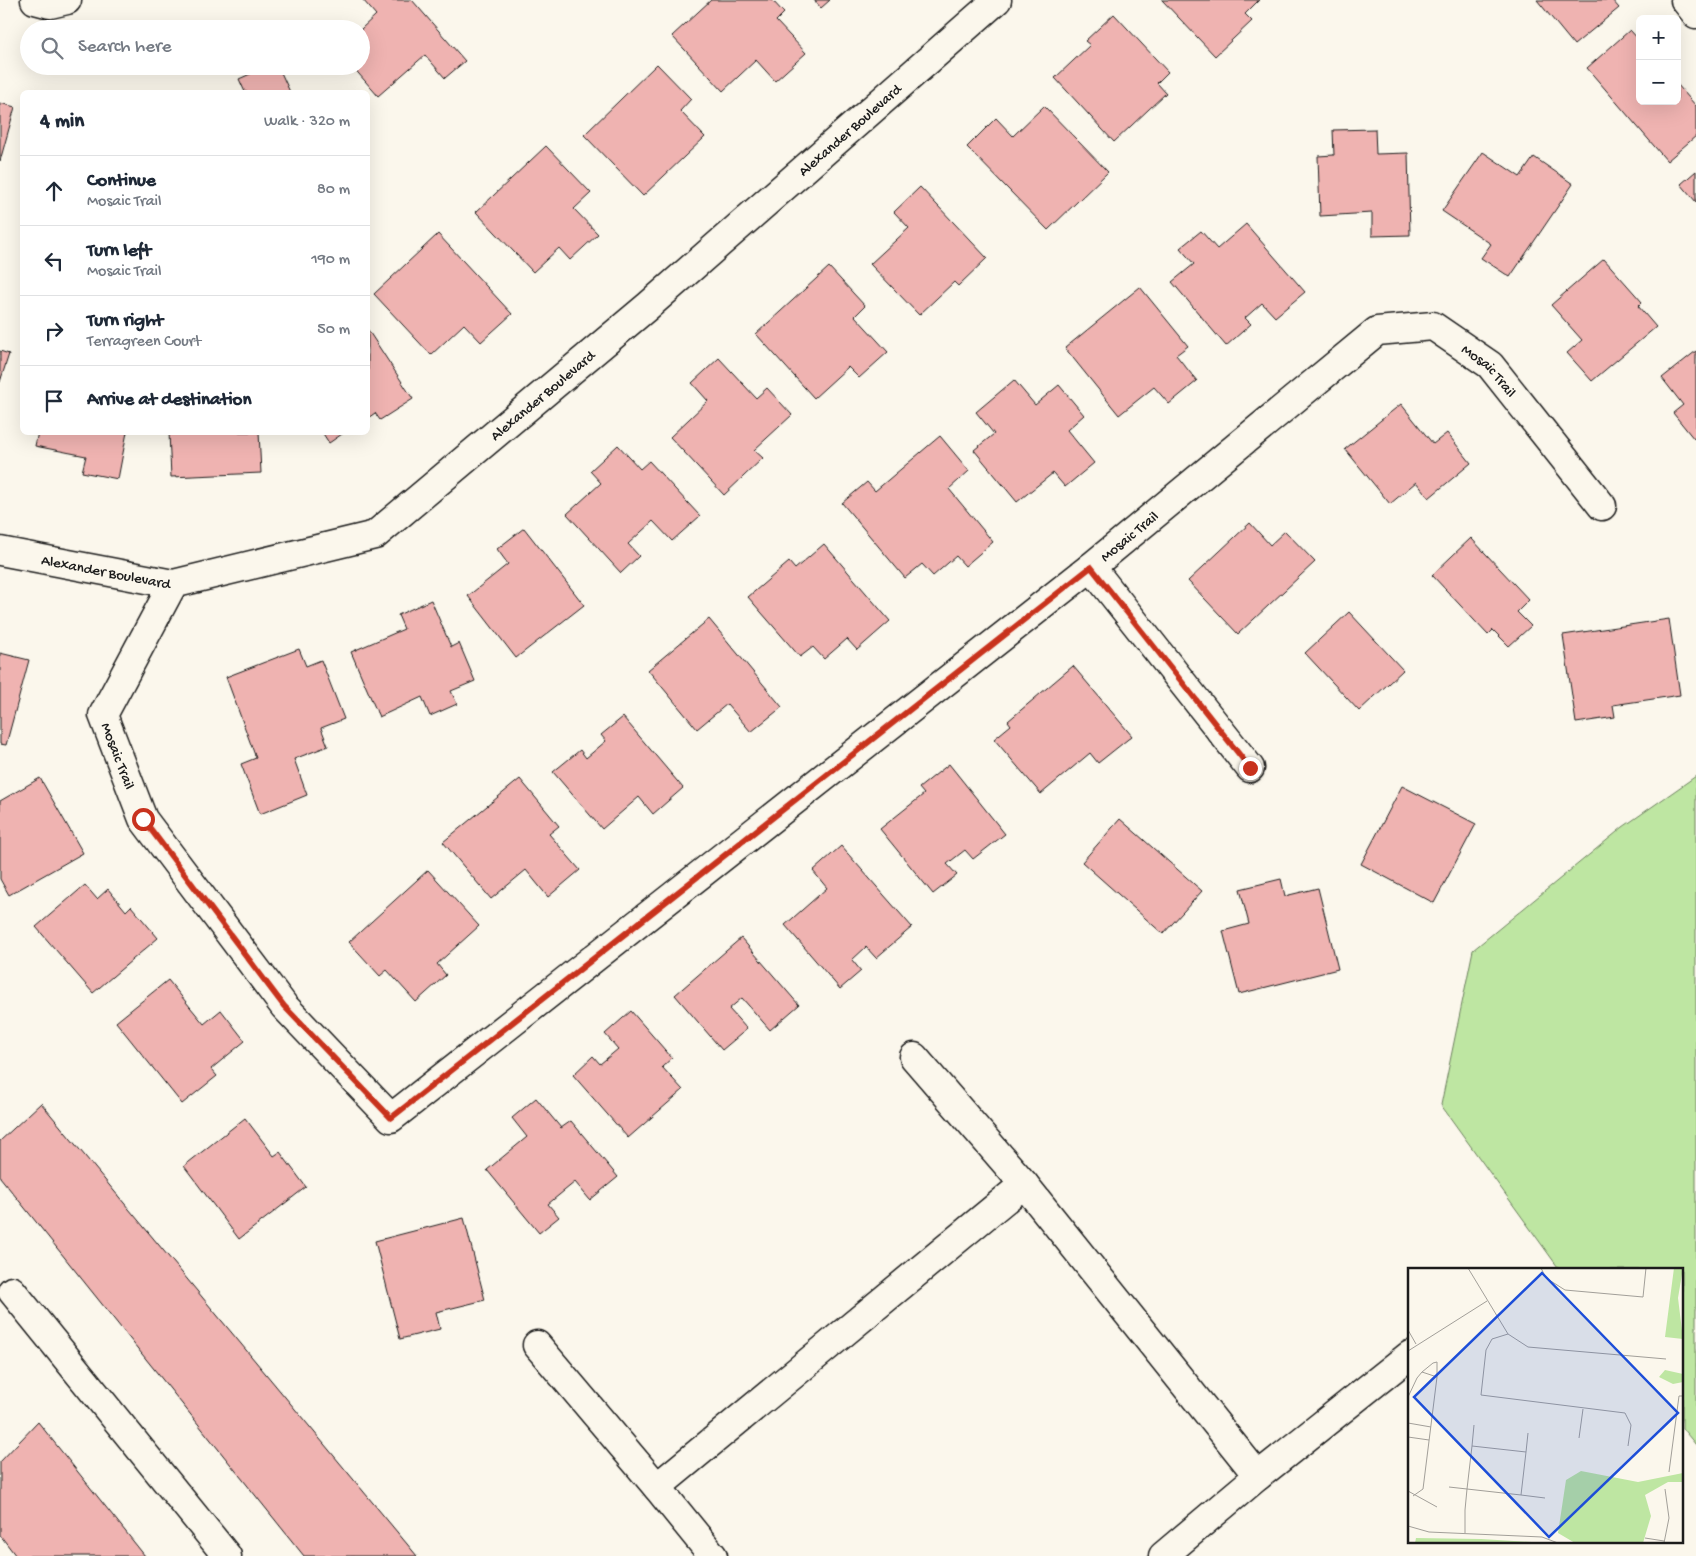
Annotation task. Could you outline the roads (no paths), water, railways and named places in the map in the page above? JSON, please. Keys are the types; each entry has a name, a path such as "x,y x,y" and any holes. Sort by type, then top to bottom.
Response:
{"street":[{"path":"36,0 50,4 67,0"},
{"name":"Alexander Boulevard","path":"0,551 173,584 375,535 647,307 997,0"},
{"path":"1684,0 1696,14"},
{"name":"Mosaic Trail","path":"173,584 102,715 143,819 284,1006 391,1118 1091,567 1377,331 1433,326 1490,365 1602,506"},
{"path":"1091,567 1250,768"},
{"path":"914,1058 1024,1184 1258,1476"},
{"path":"657,1487 1024,1184"},
{"path":"4,1288 226,1556"},
{"path":"537,1345 713,1556"},
{"path":"1163,1556 1258,1476 1408,1357"}]}
